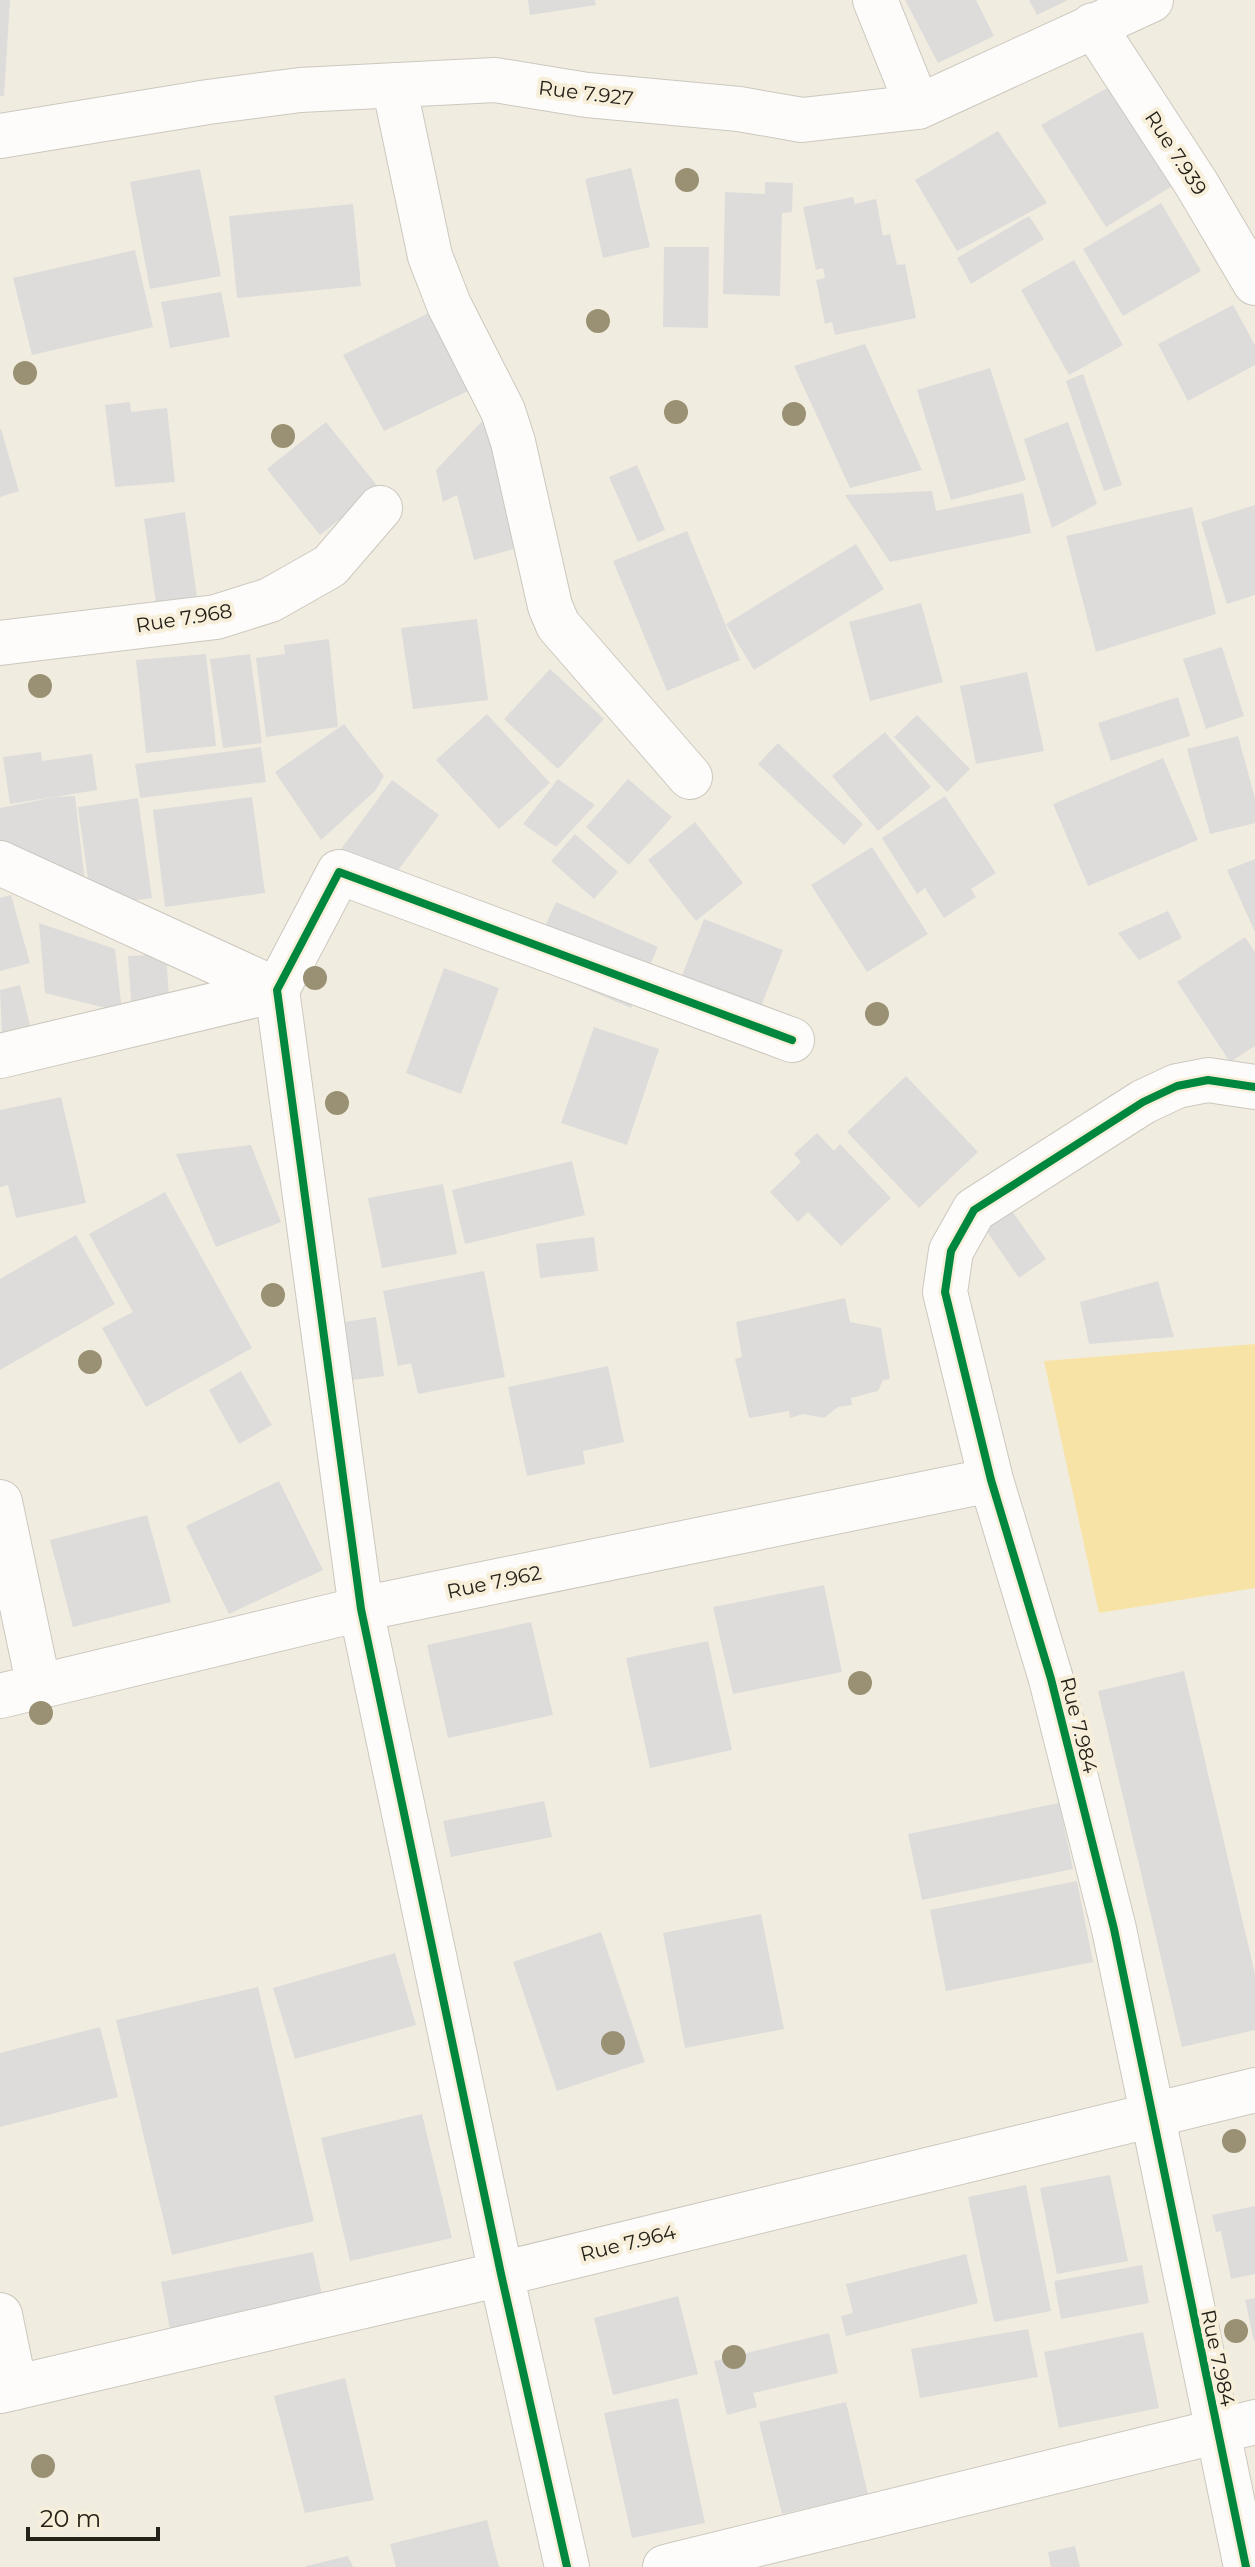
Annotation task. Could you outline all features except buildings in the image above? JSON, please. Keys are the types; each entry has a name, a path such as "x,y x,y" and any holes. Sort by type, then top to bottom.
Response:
{"street":[{"path":"875,0 918,107"},
{"name":"Rue 7.927","path":"0,136 300,90 495,80 587,95 739,109 802,120 918,107 1151,0"},
{"name":"Rue 7.939","path":"1093,25 1196,183 1255,283"},
{"path":"394,85 430,256 449,305 503,411 513,442 550,606 558,625 690,777"},
{"name":"Rue 7.968","path":"0,643 216,617 270,600 330,566 380,508"},
{"path":"0,863 277,990"},
{"path":"567,2567 501,2274 361,1609 277,990 339,872 792,1040"},
{"path":"0,1056 277,990"},
{"name":"Rue 7.984","path":"1246,2567 1236,2426 1152,2114 1114,1929 1059,1708 991,1480 945,1292 951,1251 974,1210 1143,1102 1177,1086 1208,1080 1255,1087"},
{"name":"Rue 7.962","path":"20,1692 361,1609 991,1480"},
{"path":"0,1502 20,1692"},
{"name":"Rue 7.964","path":"7,2390 501,2274 1255,2090"},
{"path":"0,2315 7,2390"},
{"path":"665,2567 1236,2426"}],"shaded area":[{"path":"1255,1344 1255,1588 1099,1613 1044,1361"}],"cycle path":[{"path":"567,2567 501,2274 361,1609 277,990 339,872 792,1040"},
{"path":"1246,2567 1114,1929 1051,1679 991,1480 945,1292 951,1251 974,1210 1143,1102 1177,1086 1208,1080 1255,1087"}]}
